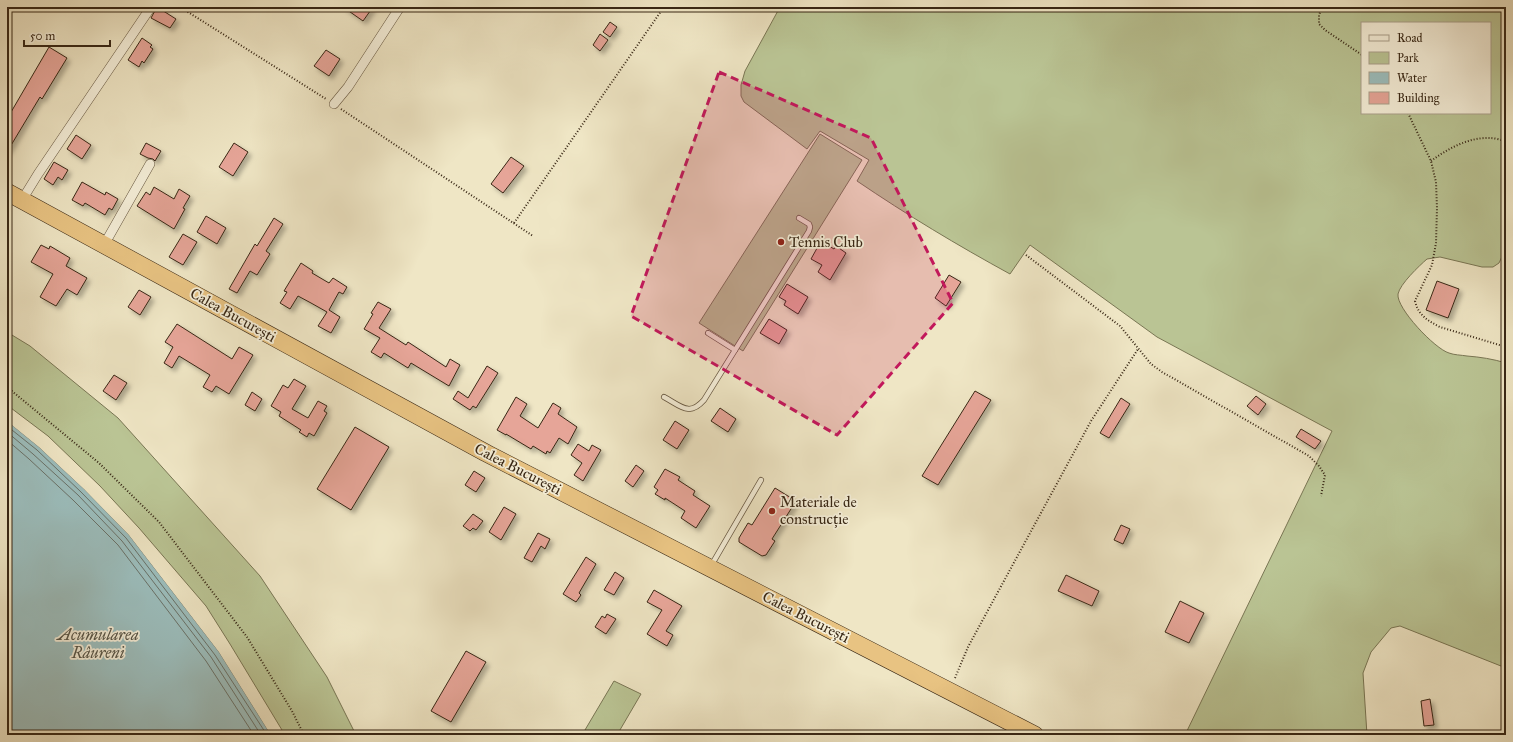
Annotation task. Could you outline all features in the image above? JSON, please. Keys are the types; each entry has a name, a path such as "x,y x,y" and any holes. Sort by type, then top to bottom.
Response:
{"highway":[{"name":"Calea București","path":"7,192 435,426 1035,735"}],"street":[{"path":"22,200 151,7"},
{"path":"334,104 348,87 400,7"},
{"path":"104,245 150,164"}],"lane":[{"path":"664,397 689,410 694,409 704,400 809,231 809,224 799,218"},
{"path":"708,333 735,350"},
{"path":"710,568 761,480"}],"path":[{"path":"180,7 334,104 533,236"},
{"path":"514,223 664,7"},
{"path":"1322,7 1319,15 1319,24 1325,30 1361,54"},
{"path":"1408,114 1431,161 1436,182 1436,243 1432,265 1415,301 1417,310 1422,316 1440,327 1506,347"},
{"path":"1431,161 1445,151 1476,140 1490,138 1506,141"},
{"path":"1026,255 1120,326 1151,364 1162,372 1309,456 1319,466 1325,475 1321,496"},
{"path":"951,691 954,678 968,648 1080,440 1138,349"},
{"path":"7,387 99,462 159,522 247,637 292,710 304,735"}],"highlighted area":[{"path":"719,72 871,138 953,303 837,435 631,316"}],"green space":[{"path":"780,7 1506,7 1506,248 1499,263 1493,267 1482,267 1440,257 1427,259 1406,280 1398,294 1403,309 1410,318 1426,336 1443,350 1453,354 1486,358 1506,363 1506,668 1400,626 1391,628 1371,652 1363,673 1367,735 1185,735 1332,431 1157,337 1030,245 1010,274 971,252 857,181 869,160 820,131 807,149 744,102 741,96 741,85 745,71"},
{"name":"Tennis Club","path":"820,134 862,160 743,351 699,323"},
{"path":"7,332 30,346 118,418 260,576 327,677 356,735 285,735 206,606 139,528 100,486 48,436 7,405"},
{"path":"614,681 641,694 617,735 582,735"}],"water":[{"name":"Acumularea Râureni","path":"7,421 39,447 84,489 129,535 219,652 271,735 7,735"}],"pier":[{"path":"7,419 41,446 85,487 130,534 220,651 273,735 271,735 219,652 129,535 84,489 39,447 7,421"}],"building":[{"path":"157,7 176,19 170,28 151,18"},
{"path":"343,7 373,7 363,21"},
{"path":"610,22 617,27 610,37 603,32"},
{"path":"600,34 608,40 600,51 593,45"},
{"path":"142,38 152,45 150,47 153,49 144,63 142,61 139,67 128,60"},
{"path":"49,47 67,58 42,99 40,97 7,152 7,119"},
{"path":"326,50 340,59 329,76 314,66"},
{"path":"76,135 91,145 82,159 67,149"},
{"path":"146,143 161,151 155,161 140,154"},
{"path":"234,143 248,152 233,176 219,167"},
{"path":"511,157 524,166 503,193 491,184"},
{"path":"54,162 68,170 62,180 58,177 53,185 44,179"},
{"path":"82,182 105,195 106,192 118,199 112,210 109,208 105,215 85,203 83,206 72,200"},
{"path":"154,187 174,199 179,189 190,196 174,229 137,206 146,192 150,195"},
{"path":"206,216 226,228 217,244 197,232"},
{"path":"274,218 283,224 266,251 270,254 257,275 250,271 237,293 229,289 255,244 257,246"},
{"path":"183,234 197,242 183,265 169,257"},
{"path":"821,241 834,249 836,246 846,253 830,280 818,272 822,265 811,259"},
{"path":"41,245 49,249 50,246 70,258 66,266 87,278 77,295 67,289 56,306 40,297 53,274 31,262"},
{"path":"301,263 313,271 312,273 329,283 333,278 347,287 343,294 339,292 329,310 340,317 331,333 318,326 327,312 298,296 290,309 280,303 287,292 284,291"},
{"path":"949,275 961,282 946,306 935,298"},
{"path":"1437,281 1459,289 1448,318 1426,310"},
{"path":"787,284 808,297 798,314 784,305 786,301 779,297"},
{"path":"139,290 151,297 140,315 128,307"},
{"path":"378,302 391,309 379,328 406,345 408,342 446,367 450,359 460,365 449,386 411,363 408,368 384,353 381,358 371,352 380,338 364,329"},
{"path":"769,319 787,330 779,344 760,333"},
{"path":"177,324 232,359 239,347 253,355 229,394 216,386 212,392 203,387 210,375 179,356 172,368 164,363 173,347 165,342"},
{"path":"487,366 498,373 476,408 473,406 470,410 453,399 458,391 468,398"},
{"path":"114,375 127,383 116,400 103,391"},
{"path":"294,379 306,386 292,409 308,418 318,401 327,406 324,411 327,413 314,436 309,433 307,437 299,432 301,430 279,416 281,412 271,406 283,385 288,388"},
{"path":"975,391 991,400 938,485 922,476"},
{"path":"252,392 262,399 255,411 245,405"},
{"path":"1256,396 1266,404 1258,415 1247,406"},
{"path":"516,397 527,404 520,416 538,428 553,403 561,408 558,414 577,427 568,444 559,438 550,453 547,451 546,454 533,446 531,449 497,430"},
{"path":"1121,398 1130,404 1109,438 1100,433"},
{"path":"720,408 736,419 728,432 711,421"},
{"path":"675,421 689,430 677,449 663,440"},
{"path":"355,427 389,447 351,510 317,489"},
{"path":"1301,429 1321,441 1315,449 1296,437"},
{"path":"578,444 589,451 592,445 601,450 583,481 574,475 582,463 571,455"},
{"path":"636,465 644,471 633,487 625,481"},
{"path":"665,469 680,477 678,480 695,491 693,495 710,506 696,528 681,518 685,511 665,498 665,500 655,494 658,490 654,487"},
{"path":"474,471 485,478 476,492 465,485"},
{"path":"775,488 796,501 772,539 775,541 766,555 762,556 739,542 739,538 748,523 752,525"},
{"path":"504,507 516,514 501,540 489,532"},
{"path":"473,514 483,521 476,530 473,528 470,531 463,526"},
{"path":"1121,525 1130,529 1123,544 1114,540"},
{"path":"538,533 550,539 545,549 541,546 532,562 524,558"},
{"path":"586,557 596,564 579,593 581,595 576,602 563,594"},
{"path":"615,572 624,578 614,595 604,590"},
{"path":"1066,575 1099,591 1092,606 1058,591"},
{"path":"654,590 682,606 666,631 673,635 667,646 647,634 662,610 647,602"},
{"path":"1180,601 1204,613 1189,643 1165,632"},
{"path":"607,614 616,619 606,634 595,627 602,616 605,618"},
{"path":"466,651 486,662 451,722 431,711"},
{"path":"1430,699 1434,725 1424,726 1421,701"}],"place":[{"name":"Tennis Club","path":"781,242"},
{"name":"Materiale de construcție","path":"772,511"}]}
